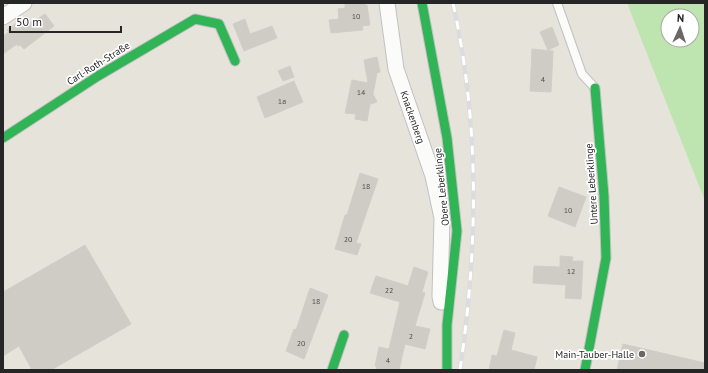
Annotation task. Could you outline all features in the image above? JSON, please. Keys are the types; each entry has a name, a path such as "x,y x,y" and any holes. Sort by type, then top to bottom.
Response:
{"street":[{"path":"3,17 24,3"},
{"name":"Knackenberg","path":"387,3 396,70 433,176 442,218 440,296 447,325"},
{"name":"Obere Leberklinge","path":"422,3 447,138 457,231 447,325 447,370"},
{"name":"Carl-Roth-Straße","path":"3,138 72,92 148,45 195,19 219,24 235,61"},
{"name":"Untere Leberklinge","path":"585,370 606,258 604,196 595,88"},
{"path":"332,370 344,334"}],"lane":[{"name":"Untere Leberklinge","path":"557,3 582,74 595,88"}],"green space":[{"path":"627,3 705,3 705,201"}],"building":[{"path":"345,3 365,3 365,5 367,5 370,25 362,26 363,30 331,33 329,20 339,19 338,9 345,8"},
{"path":"45,14 54,26 24,49 17,44 3,54 3,36 9,32 7,30 26,16 31,23"},
{"path":"245,19 250,34 272,26 277,38 244,51 233,24"},
{"path":"552,27 559,45 548,50 540,32"},
{"path":"532,49 553,51 551,92 530,91"},
{"path":"377,57 380,72 377,73 373,94 377,102 370,104 367,121 355,119 356,114 345,113 352,80 368,83 364,60"},
{"path":"290,66 294,77 283,81 278,71"},
{"path":"294,81 303,102 265,118 257,97"},
{"path":"360,173 378,179 356,243 361,244 357,255 335,249"},
{"path":"559,187 586,197 575,227 548,216"},
{"path":"85,245 131,324 51,370 32,370 19,346 3,356 3,292"},
{"path":"560,256 573,257 572,261 583,261 581,299 565,298 566,285 533,283 534,266 560,267"},
{"path":"414,267 428,272 422,292 425,293 415,326 430,329 425,349 405,344 399,370 376,370 377,366 375,366 379,347 389,349 400,302 370,293 376,276 408,286"},
{"path":"310,288 328,295 304,359 286,351 294,329 296,330"},
{"path":"504,330 515,333 511,350 537,357 534,370 489,370 492,355 497,356"},
{"name":"Main-Tauber-Halle","path":"623,344 705,363 705,370 617,370"}],"railway":[{"path":"453,3 462,49 468,95 472,140 473,186 473,232 470,278 460,370"}],"traffic: fast":[{"path":"422,3 447,138 457,231 447,325 447,370"},
{"path":"3,138 98,76 195,19 219,24 235,61"},
{"path":"585,370 606,258 604,196 595,88"},
{"path":"332,370 344,335"}],"place":[{"name":"Main-Tauber-Halle","path":"642,354"}]}
